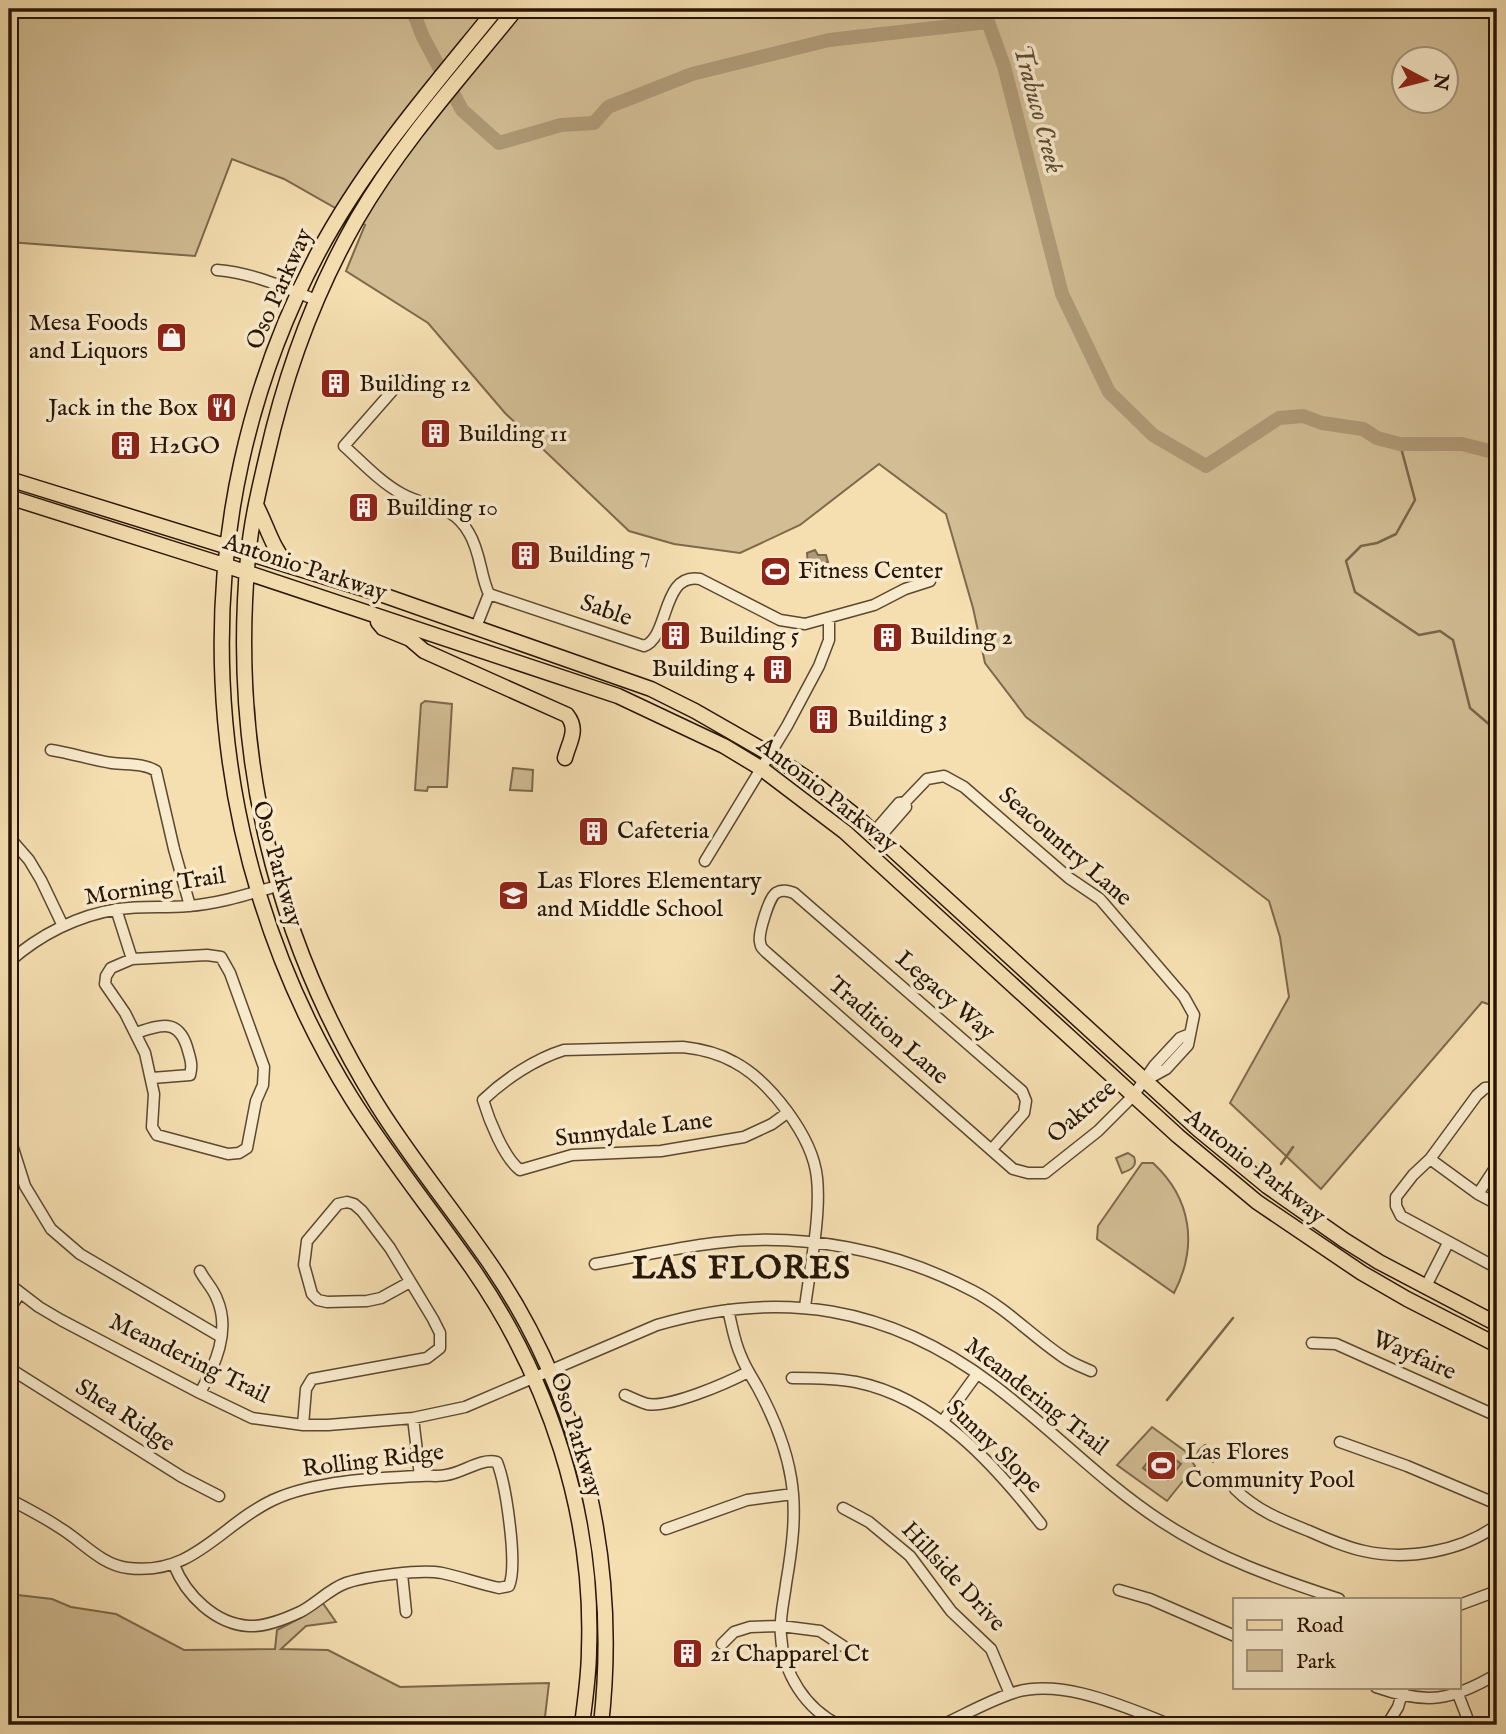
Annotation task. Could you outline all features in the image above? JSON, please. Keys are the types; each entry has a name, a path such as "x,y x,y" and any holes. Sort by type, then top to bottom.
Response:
{"main road":[{"name":"Oso Parkway","path":"496,9 391,139 347,204 298,293 274,352 251,428 226,545 222,619 226,732 238,811 257,892 307,1020 334,1070 415,1191 474,1271 536,1378 548,1408 568,1475 586,1575 590,1647 582,1725"},
{"name":"Oso Parkway","path":"516,9 402,150 358,217 316,300 299,341 280,401 256,505 248,554 243,659 248,741 277,886 317,990 379,1107 493,1267 525,1320 550,1371 585,1470 602,1557 607,1629 607,1664 601,1725"},
{"name":"Antonio Parkway","path":"9,479 226,545 476,627 650,690 695,711 811,781 877,835 1199,1130 1267,1186 1344,1240 1425,1288 1497,1324"},
{"name":"Antonio Parkway","path":"9,497 224,565 618,696 703,734 762,769 845,832 1133,1096 1237,1186 1311,1241 1407,1299 1497,1345"},
{"path":"63,513 67,503 75,503 78,499"},
{"path":"256,505 266,531 287,565"},
{"path":"369,614 383,628 410,639 424,651 566,715 573,727 573,736 565,758"}],"street":[{"path":"217,270 239,271 316,300"},
{"path":"401,381 344,446 391,488 412,499 436,505 460,521 469,532 480,555 489,594 476,627"},
{"name":"Sable","path":"489,594 644,646 653,641 676,589 681,583 694,578 791,623 805,624 874,604 930,581"},
{"path":"705,861 762,769 819,666 830,640 829,618"},
{"path":"51,750 110,763 150,767 156,771 190,906"},
{"name":"Seacountry Lane","path":"877,835 906,807 905,802 927,779 944,776 964,787 1069,878 1100,899 1184,997 1194,1015 1188,1045 1166,1069 1145,1080"},
{"path":"9,837 29,860 63,926"},
{"name":"Morning Trail","path":"9,962 63,926 117,909 190,906 277,886"},
{"name":"Legacy Way","path":"783,890 794,893 1022,1091 1026,1101 1024,1112 992,1149"},
{"name":"Tradition Lane","path":"783,890 775,893 770,900 759,937 760,946 1013,1169 1028,1173 1045,1173"},
{"path":"117,909 132,959"},
{"path":"207,955 221,957 230,974 264,1067 263,1085 256,1101 247,1148 239,1153 228,1154 157,1135 152,1127 152,1078 136,1034 106,984 106,976 111,968 132,959 207,955"},
{"path":"136,1034 158,1027 174,1027 183,1033 193,1064 190,1075 152,1078"},
{"name":"Sunnydale Lane","path":"683,1047 700,1049 735,1062 763,1084 787,1113 772,1124 744,1137 661,1151 572,1155 520,1170 512,1164 486,1112 483,1100 506,1081 549,1055 564,1050 683,1047"},
{"path":"9,1056 9,1122 12,1145 25,1185 51,1229 80,1254 221,1337"},
{"name":"Oaktree","path":"1045,1173 1092,1136 1133,1096 1145,1080"},
{"path":"1497,1087 1485,1088 1477,1095 1430,1159 1396,1197 1396,1206 1401,1216 1497,1268"},
{"path":"787,1113 807,1144 816,1171 813,1243 805,1307"},
{"path":"1430,1159 1478,1194 1497,1204"},
{"path":"1478,1194 1497,1165"},
{"path":"303,1425 306,1389 312,1379 427,1358 440,1348 440,1333 410,1282 390,1248 354,1204 338,1204 307,1241 304,1265 312,1294 318,1300 367,1301 381,1298 410,1282"},
{"path":"595,1264 715,1243 763,1240 864,1250 887,1256 971,1290 989,1300 1065,1359 1091,1371"},
{"path":"1425,1288 1448,1243"},
{"path":"200,1270 218,1301 222,1327 215,1365 200,1393"},
{"path":"9,1284 20,1293 9,1310"},
{"name":"Meandering Trail","path":"20,1293 61,1320 252,1418 303,1425 413,1418 465,1407 657,1325 682,1318 761,1306 805,1307 865,1319 895,1328 941,1350 977,1374 1160,1521 1253,1570 1336,1598"},
{"path":"728,1310 740,1354 775,1424 786,1455 793,1494 791,1552 781,1626 782,1650 793,1682 816,1710 839,1725"},
{"name":"Wayfaire","path":"1312,1343 1336,1344 1497,1416"},
{"name":"Shea Ridge","path":"9,1368 181,1477 219,1496"},
{"path":"625,1395 648,1404 667,1402 727,1383 748,1372"},
{"path":"943,1422 977,1374"},
{"name":"Sunny Slope","path":"792,1378 830,1378 859,1383 889,1392 943,1422 1007,1483 1041,1524"},
{"path":"413,1418 420,1476"},
{"path":"1340,1442 1407,1466 1497,1504"},
{"name":"Rolling Ridge","path":"9,1499 62,1529 110,1564 147,1570 174,1565 199,1553 248,1514 274,1499 320,1486 446,1475 489,1460 497,1462 508,1514 513,1577 509,1586 499,1588 441,1573 402,1574"},
{"path":"1235,1489 1252,1506 1291,1524 1364,1551 1391,1555 1446,1548 1469,1541 1497,1525"},
{"path":"666,1529 747,1500 793,1494"},
{"name":"Hillside Drive","path":"843,1508 869,1522 910,1556 951,1611 991,1649 1010,1694"},
{"path":"174,1565 186,1588 199,1603 231,1622 250,1626 274,1623 292,1615 346,1583 402,1574 406,1612"},
{"path":"1119,1590 1150,1599 1233,1635"},
{"path":"1460,1605 1497,1591"},
{"path":"722,1644 734,1632 750,1627 781,1626 820,1631 843,1646"},
{"path":"1383,1688 1434,1699 1458,1694 1497,1674"},
{"path":"942,1725 1010,1694 1048,1689 1118,1705 1171,1725"},
{"path":"1387,1725 1403,1691"},
{"path":"1458,1694 1470,1725"}],"green space":[{"path":"9,9 1497,9 1497,1007 1482,1002 1321,1189 1230,1103 1289,997 1280,937 1269,901 1026,717 985,663 973,608 946,514 879,464 800,525 740,553 674,544 629,531 505,413 428,323 346,271 365,225 284,179 232,159 195,256 9,242"},
{"path":"425,701 452,704 447,787 428,787 427,791 415,790 421,704"},
{"path":"513,768 533,770 532,791 510,790"},
{"path":"1128,1153 1134,1157 1135,1163 1122,1173 1116,1158"},
{"path":"1142,1163 1153,1163 1166,1177 1176,1192 1187,1224 1186,1258 1174,1293 1097,1239 1098,1226"},
{"path":"1152,1427 1185,1451 1195,1466 1167,1501 1117,1465"},
{"path":"1205,1445 1215,1450 1213,1462 1196,1456"},
{"path":"9,1594 52,1599 71,1607 116,1614 184,1650 275,1649 277,1630 306,1615 322,1602 336,1622 306,1626 281,1649 328,1650 400,1687 549,1683 544,1725 9,1725"}],"shaded area":[{"path":"815,550 818,555 826,555 828,562 808,567 807,553"},
{"name":"Las Flores Community Pool","path":"1156,1451 1169,1461 1172,1457 1181,1464 1168,1480 1156,1470 1152,1475 1143,1468"}],"waterway":[{"name":"Trabuco Creek","path":"412,9 423,37 462,110 499,143 561,125 594,123 608,107 692,74 829,40 988,22 1004,66 1062,294 1109,392 1153,435 1206,466 1279,418 1303,416 1322,423 1363,429 1377,438 1400,444 1462,444 1497,453"},
{"path":"1400,444 1415,500 1396,534 1377,543 1361,546 1346,561 1355,592 1419,635 1440,631 1453,640 1470,708 1497,731"},
{"path":"1281,1164 1293,1147"},
{"path":"1167,1400 1233,1318"}],"place":[{"name":"Mesa Foods and Liquors","path":"171,337"},
{"name":"Building 12","path":"336,384"},
{"name":"Jack in the Box","path":"221,408"},
{"name":"Building 11","path":"435,434"},
{"name":"H2GO","path":"126,446"},
{"name":"Building 10","path":"363,508"},
{"name":"Building 7","path":"525,555"},
{"name":"Fitness Center","path":"775,571"},
{"name":"Building 5","path":"676,636"},
{"name":"Building 2","path":"887,637"},
{"name":"Building 4","path":"778,669"},
{"name":"Building 3","path":"824,719"},
{"name":"Cafeteria","path":"594,831"},
{"name":"Las Flores Elementary and Middle School","path":"514,895"},
{"name":"Las Flores Community Pool","path":"1162,1466"},
{"name":"21 Chapparel Ct","path":"687,1654"}],"district":[{"name":"LAS FLORES","path":"742,1269"}]}
